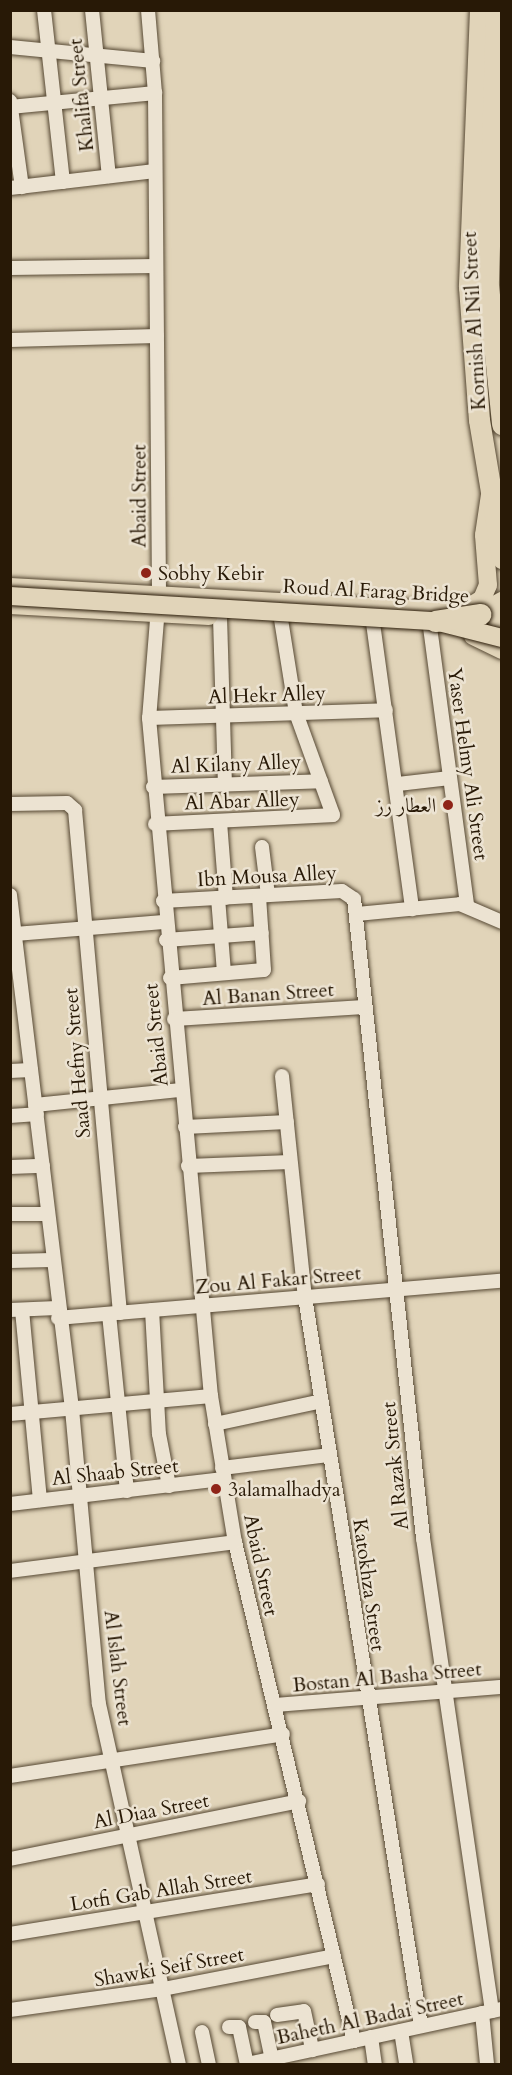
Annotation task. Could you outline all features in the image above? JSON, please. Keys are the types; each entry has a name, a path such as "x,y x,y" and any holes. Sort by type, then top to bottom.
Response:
{"highway":[{"name":"Kornish Al Nil Street","path":"480,10 469,287 490,494 501,558"},
{"name":"Kornish Al Nil Street","path":"496,10 498,54 488,285 501,424"},
{"path":"439,623 480,614 501,602"},
{"path":"439,623 501,639"}],"main road":[{"path":"10,587 400,609 469,607 482,599 488,585 484,535 490,494"},
{"name":"Roud Al Farag Bridge","path":"10,596 439,623 501,619"},
{"name":"Roud Al Farag Bridge","path":"214,598 236,606 408,616 439,623"},
{"path":"10,605 220,617 373,623 439,623 476,636 501,650"}],"street":[{"path":"44,10 63,182"},
{"name":"Khalifa Street","path":"92,10 109,176"},
{"name":"Abaid Street","path":"148,10 155,93 159,595 149,718 162,901 211,1396 235,1542 283,1734 354,2041"},
{"path":"10,47 153,61"},
{"path":"11,107 155,93"},
{"path":"10,101 16,187 156,171"},
{"path":"10,268 156,266"},
{"path":"10,340 158,336"},
{"path":"220,617 220,716 225,784"},
{"path":"281,619 296,713 321,781"},
{"path":"373,623 398,784 412,909"},
{"name":"Yaser Helmy Ali Street","path":"439,623 450,778 467,906"},
{"name":"Al Hekr Alley","path":"149,718 386,710"},
{"path":"398,784 450,778"},
{"name":"Al Kilany Alley","path":"153,787 321,781"},
{"name":"Al Abar Alley","path":"155,824 330,818 333,812 321,781"},
{"name":"Saad Hefny Street","path":"10,804 67,803 75,810 100,1098 114,1313 116,1405 127,1491"},
{"path":"220,822 221,936 224,973"},
{"path":"170,978 263,971 262,847"},
{"name":"Ibn Mousa Alley","path":"162,901 347,892 357,914"},
{"name":"Al Islah Street","path":"10,895 15,973 25,1018 58,1313 72,1409 99,1704 114,1760 179,2064"},
{"path":"357,914 467,906 501,922"},
{"name":"Al Razak Street","path":"357,914 395,1290 445,1692 492,2011 488,2064"},
{"path":"13,929 84,928 164,922"},
{"path":"166,940 262,933"},
{"name":"Al Banan Street","path":"174,1019 365,1007"},
{"path":"10,1018 25,1018"},
{"path":"10,1071 31,1070"},
{"name":"Katokhza Street","path":"282,1076 305,1298 366,1698 421,2026"},
{"path":"10,1116 100,1098 181,1090"},
{"path":"185,1127 286,1122"},
{"path":"188,1166 290,1162"},
{"path":"10,1167 42,1166"},
{"path":"10,1214 48,1214"},
{"path":"10,1261 52,1260"},
{"name":"Zou Al Fakar Street","path":"16,1310 114,1313 501,1281"},
{"path":"16,1310 40,1500"},
{"path":"152,1310 158,1401 169,1486"},
{"path":"10,1414 211,1396"},
{"path":"214,1424 322,1401"},
{"name":"Al Shaab Street","path":"10,1504 169,1486 330,1455"},
{"path":"10,1571 235,1542"},
{"name":"Bostan Al Basha Street","path":"276,1705 501,1687"},
{"path":"10,1776 283,1734"},
{"name":"Al Diaa Street","path":"10,1859 299,1802"},
{"name":"Lotfi Gab Allah Street","path":"10,1934 318,1884"},
{"name":"Shawki Seif Street","path":"10,2010 163,1989 334,1956"},
{"path":"277,2015 304,2011 312,2050"},
{"name":"Baheth Al Badai Street","path":"247,2064 492,2011"},
{"path":"255,2022 264,2022 272,2059"},
{"path":"229,2027 239,2027 247,2064"},
{"path":"401,2031 406,2064"},
{"path":"202,2032 209,2064"},
{"path":"371,2037 375,2064"}],"place":[{"name":"Sobhy Kebir","path":"146,573"},
{"name":"العطار رز","path":"448,805"},
{"name":"3alamalhadya","path":"216,1489"}]}
